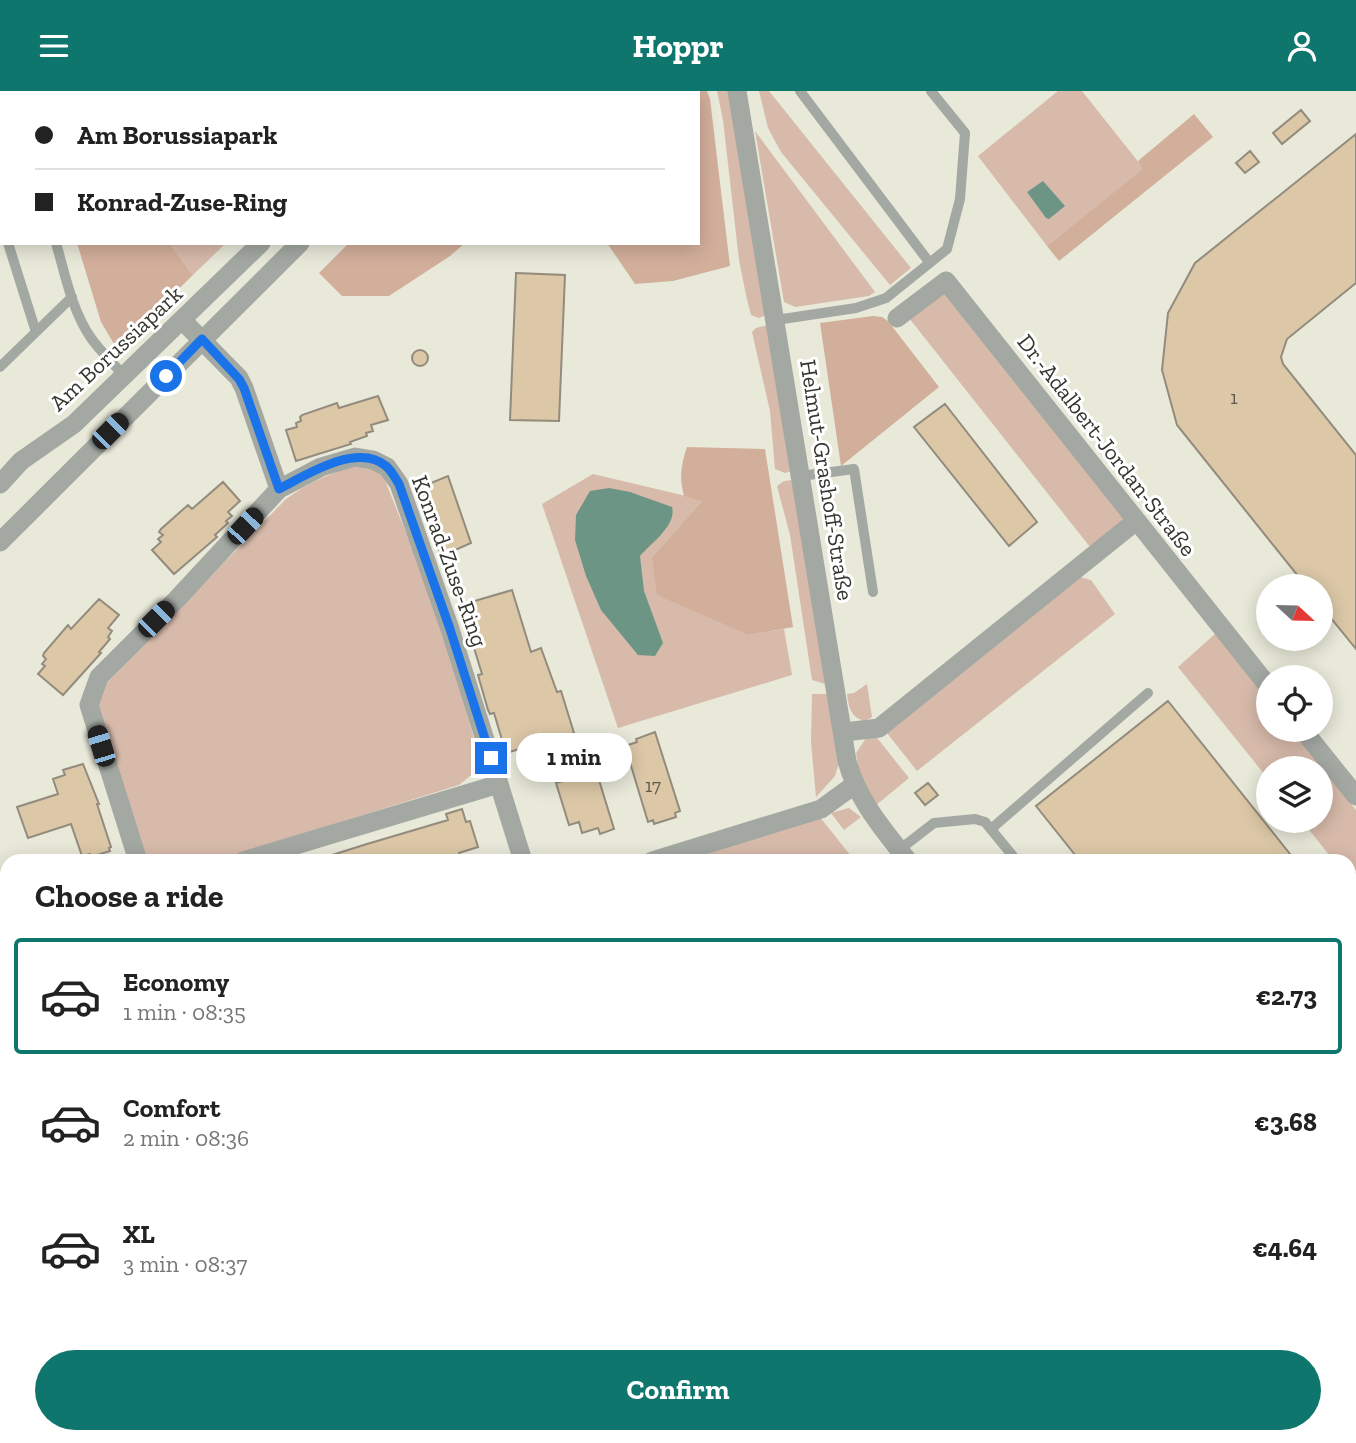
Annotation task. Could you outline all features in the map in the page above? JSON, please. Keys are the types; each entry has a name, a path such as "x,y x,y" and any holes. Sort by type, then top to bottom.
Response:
{"street":[{"name":"Helmut-Grashoff-Straße","path":"737,91 854,785 877,821 903,854"},
{"name":"Am Borussiapark","path":"0,484 21,461 74,424 259,245"},
{"path":"0,542 298,245"},
{"name":"Dr.-Adalbert-Jordan-Straße","path":"897,318 946,281 1256,671"},
{"path":"182,320 239,379 279,489"},
{"name":"Konrad-Zuse-Ring","path":"136,854 89,705 99,677 176,600 279,489 321,467 355,457 380,463 399,484 450,629 521,854"},
{"path":"844,733 879,728 1136,521"},
{"path":"1313,742 1356,796"},
{"path":"305,853 499,784"},
{"path":"675,854 821,809 854,785"}],"lane":[{"path":"800,91 929,262"},
{"path":"776,320 856,308 886,298 947,249 960,199 965,134 931,91"},
{"path":"9,245 36,333"},
{"path":"57,245 72,297 90,337 124,376"},
{"path":"1,363 72,297"},
{"path":"801,476 854,469 873,592"},
{"path":"991,829 1148,693"},
{"path":"905,854 934,823 975,819 985,823 1011,854"}],"shaded area":[{"path":"700,91 707,91 730,266 673,281 635,284 608,245 700,245"},
{"path":"717,91 728,91 766,315 759,318 751,315 739,260 723,120"},
{"path":"759,91 769,91 911,268 890,285 781,152 768,128"},
{"path":"1058,91 1082,91 1144,169 1047,246 978,156"},
{"path":"1194,114 1213,137 1059,261 1047,246 1143,169 1138,161"},
{"path":"755,131 875,292 869,296 795,307 784,302"},
{"path":"1043,181 1065,206 1049,219 1027,192"},
{"path":"78,245 170,245 193,275 117,349 101,322"},
{"path":"170,245 224,245 193,275"},
{"path":"347,245 463,245 389,296 342,296 319,273"},
{"path":"944,291 1124,519 1090,547 909,318"},
{"path":"873,316 888,321 939,387 841,466 820,323"},
{"path":"768,325 791,471 785,473 775,469 770,411 752,332"},
{"path":"687,447 765,449 793,627 749,635 657,595 652,557 702,501 684,496 681,471"},
{"path":"359,465 382,473 441,620 478,753 476,771 459,785 238,854 145,854 97,704 102,688 285,500 302,488"},
{"path":"593,474 703,500 652,557 749,635 784,629 792,675 618,728 542,504"},
{"path":"793,480 825,684 812,680 790,535 777,486 784,481"},
{"path":"609,488 630,492 672,507 673,514 667,527 640,556 644,591 663,643 655,656 638,655 601,610 586,576 575,540 576,515 590,491"},
{"path":"1080,577 1091,580 1115,614 917,771 887,733"},
{"path":"1216,633 1256,684 1256,742 1302,742 1313,756 1256,756 1256,764 1178,667"},
{"path":"867,684 872,717 865,721 853,714 847,694 854,693"},
{"path":"812,694 828,694 839,763 835,776 816,797 811,742"},
{"path":"874,734 909,778 875,806 859,772 856,753 868,735"},
{"path":"1333,781 1356,810 1356,854 1328,854 1312,833 1333,833"},
{"path":"849,808 861,817 844,830 831,813"},
{"path":"819,816 849,854 705,854"}],"building":[{"path":"1301,110 1310,121 1282,144 1273,133"},
{"path":"1356,134 1356,283 1287,339 1281,357 1283,364 1356,455 1356,649 1334,622 1334,574 1296,574 1177,425 1162,370 1168,313 1195,263"},
{"path":"1250,151 1259,162 1245,173 1236,163"},
{"path":"516,273 565,275 559,421 510,420"},
{"path":"420,350 426,352 426,364 420,366 414,364 412,358 414,352"},
{"path":"378,396 388,420 371,425 373,431 350,442 351,444 296,461 286,430 297,427 296,423 301,421 302,415 337,403 339,408"},
{"path":"945,404 1037,522 1009,546 914,427"},
{"path":"448,476 471,543 455,550 456,554 443,559 421,506 427,504 421,487"},
{"path":"223,482 240,501 228,512 232,516 215,535 217,537 174,574 152,550 161,542 158,539 163,535 159,532 188,505 192,509"},
{"path":"512,590 531,652 541,648 557,692 561,691 574,733 506,753 494,713 490,714 488,710 478,675 482,674 461,605"},
{"path":"99,599 119,615 108,628 112,631 108,637 110,639 99,652 101,653 63,695 38,674 45,666 42,664 46,659 44,653 68,625 71,629"},
{"path":"1168,701 1256,811 1256,833 1273,833 1290,854 1074,854 1036,806"},
{"path":"655,732 680,811 675,813 676,817 654,824 653,820 648,822 625,746"},
{"path":"83,764 99,804 110,851 81,854 71,824 28,838 17,807 58,794 53,779 65,775 63,770"},
{"path":"595,767 614,829 600,834 598,828 582,833 579,822 569,825 556,783 582,775 581,771"},
{"path":"928,783 938,795 925,805 915,793"},
{"path":"462,809 466,822 470,821 478,847 459,854 335,854 448,820 446,814"}],"route":[{"path":"166,376 202,339 244,388 279,489 321,467 355,457 373,460 387,467 399,484 450,629 491,758"}]}
